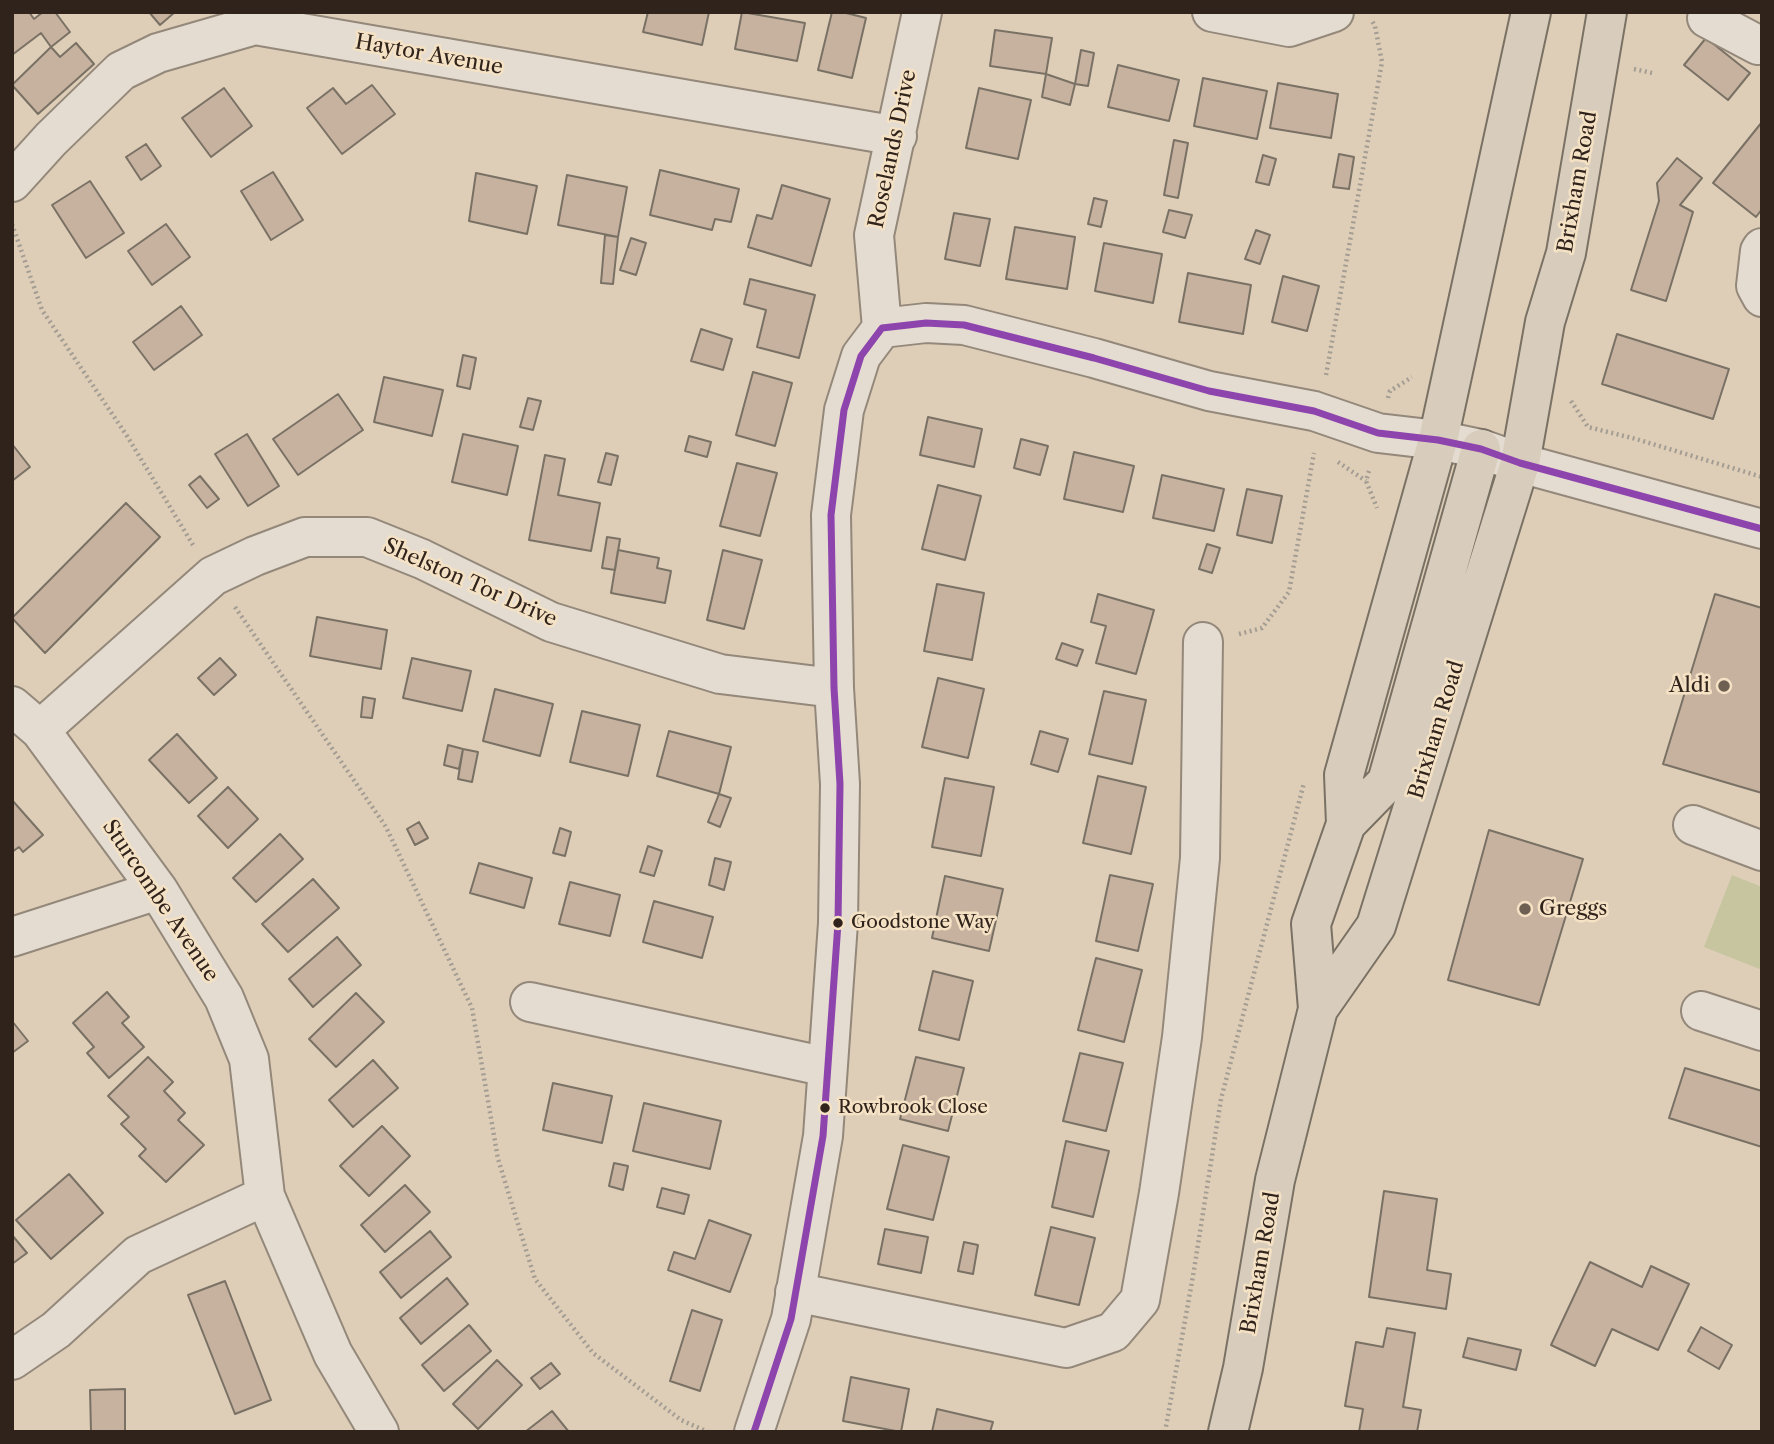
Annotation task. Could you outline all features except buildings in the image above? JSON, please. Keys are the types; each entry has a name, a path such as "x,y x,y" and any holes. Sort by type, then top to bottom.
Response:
{"main road":[{"path":"1318,1009 1311,924 1346,824 1344,775 1438,440 1531,12"},
{"name":"Brixham Road","path":"1228,1432 1243,1368 1275,1180 1318,1009 1376,926 1520,463 1545,323 1566,253 1606,12"},
{"path":"1346,824 1387,782 1481,449"}],"street":[{"name":"Roselands Drive","path":"882,328 874,235 922,12"},
{"path":"1212,12 1289,27 1334,12"},
{"path":"1707,18 1760,48"},
{"name":"Haytor Avenue","path":"12,182 51,139 121,71 158,53 254,19 897,136"},
{"path":"1762,248 1759,251 1756,286 1762,297"},
{"path":"754,1432 791,1319 823,1136 838,923 840,784 834,688 831,515 844,410 861,356 882,328 926,323 964,325 1209,391 1314,411 1378,433 1438,440 1481,449 1520,463 1762,529"},
{"name":"Shelston Tor Drive","path":"26,718 213,576 305,537 367,537 422,559 551,622 720,674 834,688"},
{"path":"795,1292 1066,1348 1113,1332 1140,1300 1182,1037 1200,858 1203,642"},
{"name":"Sturcombe Avenue","path":"26,718 158,890 224,998 249,1059 265,1196 333,1354 379,1432"},
{"path":"1693,825 1762,851"},
{"path":"12,937 158,890"},
{"path":"530,1002 827,1067"},
{"path":"1701,1011 1762,1031"},
{"path":"12,1360 56,1330 138,1255 265,1196"}],"path":[{"path":"1326,377 1382,62 1375,26 1367,12"},
{"path":"12,224 42,310 127,436 213,576 386,827 472,1008 498,1159 535,1279 593,1353 681,1420 708,1432"},
{"path":"1536,372 1566,376 1571,402 1588,428 1636,439 1762,477"},
{"path":"1383,393 1390,391"},
{"path":"1203,642 1262,628 1289,592 1312,452 1320,454"},
{"path":"1336,461 1366,481"}],"green space":[{"path":"1732,875 1762,887 1762,970 1704,947"}],"transit line":[{"path":"754,1432 791,1319 823,1136 838,923 840,784 834,688 831,515 844,410 861,356 882,328 926,323 964,325 1209,391 1314,411 1378,433 1438,440 1481,449 1520,463 1762,529"}],"place":[{"name":"Aldi","path":"1724,686"},
{"name":"Greggs","path":"1525,909"},
{"name":"Goodstone Way","path":"838,923"},
{"name":"Rowbrook Close","path":"825,1108"}]}
